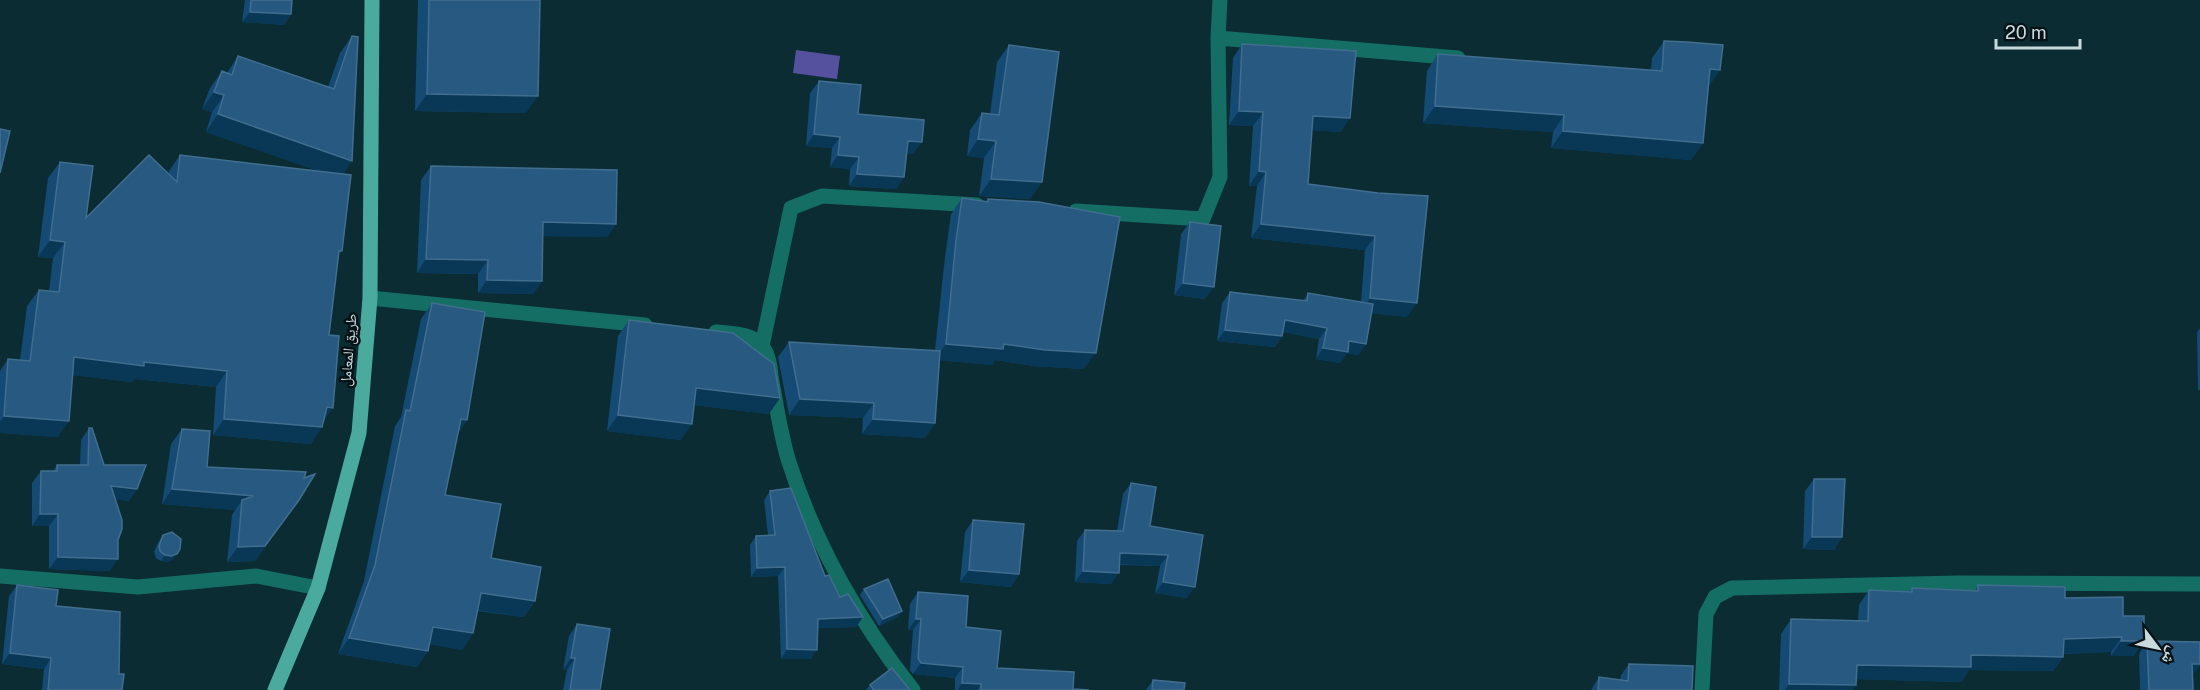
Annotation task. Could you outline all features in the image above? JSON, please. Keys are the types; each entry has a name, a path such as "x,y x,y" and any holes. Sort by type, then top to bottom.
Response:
{"main road":[{"name":"طريق المعامل","path":"275,690 318,588 359,433 370,298 372,0"}],"street":[{"path":"1060,210 1203,219 1220,177 1218,38 1220,0"},
{"path":"1218,38 1477,59"},
{"path":"762,346 791,208 822,196 988,206"},
{"path":"370,298 655,326"},
{"path":"702,331 746,336 755,339 762,346 767,355 786,453 804,505 823,547 860,614 913,690"},
{"path":"0,576 138,587 256,576 318,588"},
{"path":"1702,690 1706,614 1715,597 1732,588 1958,583 2200,584"}],"shaded area":[{"path":"796,50 840,56 837,79 793,73"}],"building":[{"path":"251,0 292,0 291,14 250,12"},
{"path":"429,0 540,0 538,96 427,94"},
{"path":"352,36 358,37 352,161 218,114 224,95 214,92 222,71 232,75 238,56 334,89"},
{"path":"1664,41 1723,45 1720,70 1710,69 1703,143 1563,131 1564,115 1435,106 1438,54 1662,71"},
{"path":"1242,44 1356,51 1350,118 1313,116 1308,184 1378,193 1428,196 1417,303 1370,298 1375,236 1261,224 1266,172 1259,171 1263,112 1239,111"},
{"path":"1009,45 1059,52 1042,182 991,179 996,141 978,139 982,113 999,115"},
{"path":"819,81 861,85 858,114 924,120 922,142 908,141 904,177 857,174 859,157 838,155 840,137 814,134"},
{"path":"0,129 10,131 0,173"},
{"path":"149,155 177,182 180,155 351,175 329,335 339,336 333,408 327,407 322,427 224,419 227,371 144,362 144,366 74,357 69,421 4,416 8,359 30,361 39,290 59,292 65,242 50,240 60,162 93,166 86,218"},
{"path":"431,166 617,170 616,224 543,222 542,281 487,280 488,260 426,259"},
{"path":"962,198 988,202 988,199 1039,202 1120,217 1096,353 1045,350 1004,344 1003,349 946,344"},
{"path":"1190,222 1221,226 1214,287 1183,283"},
{"path":"1230,292 1307,301 1308,293 1373,304 1366,344 1349,341 1348,352 1323,348 1327,328 1285,320 1282,336 1225,330"},
{"path":"432,303 485,312 467,420 461,419 445,495 501,504 491,558 541,567 535,601 481,593 473,633 433,627 428,651 349,638 375,565 406,410 410,411"},
{"path":"629,320 733,333 774,364 780,398 696,388 692,424 618,415"},
{"path":"789,342 940,351 935,423 873,419 874,403 800,399"},
{"path":"89,428 92,428 104,465 146,465 137,489 111,486 122,520 118,540 118,559 58,557 58,514 40,514 41,471 57,471 57,465 88,465"},
{"path":"182,429 210,431 207,467 306,472 304,478 315,474 265,546 238,547 242,500 254,496 172,489"},
{"path":"1814,479 1845,479 1842,537 1812,537"},
{"path":"1131,483 1156,487 1150,526 1203,535 1195,587 1163,582 1168,555 1120,553 1119,573 1083,571 1085,530 1123,531"},
{"path":"791,488 825,576 829,575 840,597 848,594 863,617 818,619 817,650 787,649 785,567 757,568 756,536 775,535 770,491"},
{"path":"973,520 1024,524 1019,574 969,570"},
{"path":"172,532 181,539 180,549 177,554 165,555 160,551 159,546 163,535"},
{"path":"888,579 902,611 883,619 864,589"},
{"path":"17,585 58,590 56,606 120,612 119,674 124,674 122,690 48,690 51,658 10,653"},
{"path":"1978,585 2065,587 2065,598 2123,597 2123,616 2144,616 2144,641 2121,641 2122,637 2064,639 2063,657 1971,655 1971,667 1857,665 1856,685 1789,684 1791,619 1868,621 1869,590 1912,592 1912,588 1978,591"},
{"path":"918,592 968,596 966,627 1001,631 997,668 1074,672 1073,689 1089,690 981,690 981,684 962,683 963,667 921,663 918,658 921,619 916,619"},
{"path":"577,624 610,629 600,690 570,690 575,658 571,658"},
{"path":"2147,641 2200,642 2200,664 2192,664 2193,690 2149,690"},
{"path":"1629,664 1693,666 1692,690 1598,690 1599,677 1628,681"},
{"path":"892,668 910,690 874,690 870,685"},
{"path":"1153,680 1185,683 1184,690 1152,690"}]}
